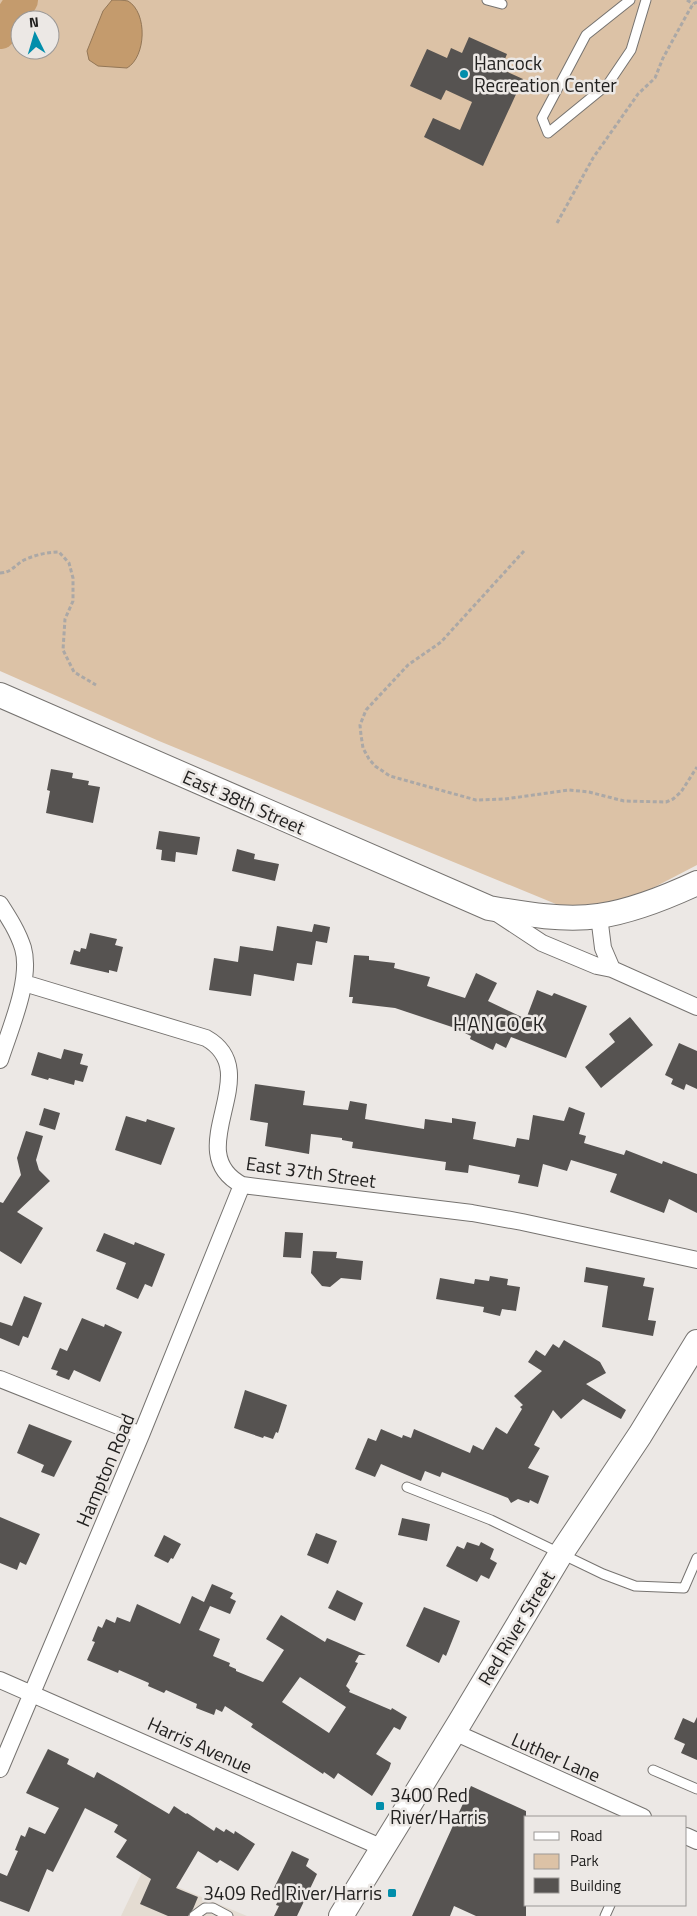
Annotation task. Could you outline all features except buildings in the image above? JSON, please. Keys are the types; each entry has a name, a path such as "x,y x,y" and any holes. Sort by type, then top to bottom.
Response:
{"street":[{"name":"East 38th Street","path":"0,695 489,908 542,943 597,966 612,969 697,1007"},
{"name":"East 38th Street","path":"489,908 528,915 599,916 639,905 697,883"},
{"path":"0,904 16,931 23,949 26,965 24,983 0,1060"},
{"path":"599,916 603,948 612,969"},
{"name":"East 37th Street","path":"24,983 206,1038 216,1044 226,1059 230,1077 217,1144 218,1158 230,1178 242,1185 472,1213 697,1260"},
{"name":"Hampton Road","path":"0,1769 141,1435 242,1185"},
{"name":"Red River Street","path":"340,1916 454,1732 560,1555 640,1435 697,1342"},
{"path":"0,1379 141,1435"},
{"name":"Harris Avenue","path":"0,1680 383,1848"},
{"name":"Luther Lane","path":"454,1732 641,1816"}],"lane":[{"path":"488,0 502,4"},
{"path":"630,0 586,35 542,118 548,133 608,84 631,50 646,0"},
{"path":"407,1487 491,1520 560,1555 635,1586 684,1588 697,1558"},
{"path":"653,1770 697,1789"},
{"path":"194,1916 205,1908 213,1908 228,1916"}],"path":[{"path":"557,223 593,158 638,94 655,78 695,3 687,0"},
{"path":"524,551 441,642 408,665 366,710 360,725 360,735 363,748 369,759 375,766 390,776 476,800 505,799 569,790 589,792 624,801 666,802 681,792 697,767"},
{"path":"0,573 8,573 24,560 46,552 59,552 69,563 73,578 73,601 65,618 63,650 74,672 96,685"}],"shaded area":[{"path":"112,0 128,1 139,15 142,35 141,45 138,55 127,68 98,66 89,60 87,51 103,11"},
{"path":"142,1872 247,1916 121,1916"}],"green space":[{"path":"0,0 697,0 697,865 599,916 585,916 159,741 0,671"}],"waterway":[{"path":"0,33 22,0"}],"place":[{"name":"Hancock Recreation Center","path":"464,74"},
{"name":"3400 Red River/Harris","path":"380,1806"},
{"name":"3409 Red River/Harris","path":"392,1893"}],"district":[{"name":"HANCOCK","path":"499,1024"}]}
